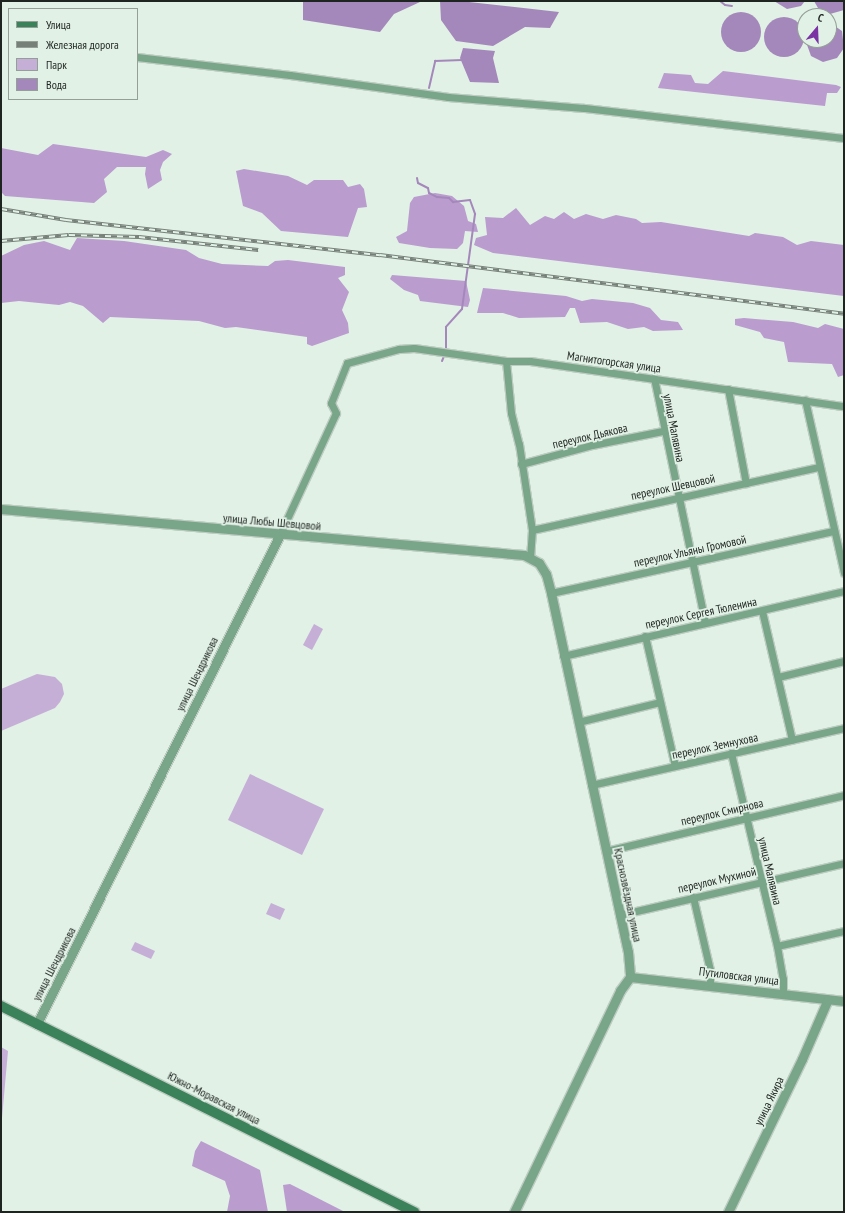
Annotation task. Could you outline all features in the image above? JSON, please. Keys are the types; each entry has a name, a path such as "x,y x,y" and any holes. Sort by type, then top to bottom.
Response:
{"main road":[{"name":"Южно-Моравская улица","path":"1,1006 415,1212"}],"street":[{"path":"138,57 298,76 448,97 584,108 844,138"},
{"name":"Магнитогорская улица","path":"381,354 414,348 506,361 530,361 844,406"},
{"name":"улица Шендрикова","path":"37,1024 280,534 336,413 331,403 347,363 381,354"},
{"path":"506,361 512,413 532,530 530,557"},
{"name":"улица Малявина","path":"654,378 677,498 705,622"},
{"path":"728,389 746,483"},
{"path":"805,400 844,573"},
{"name":"переулок Дьякова","path":"521,464 592,445 664,431"},
{"name":"переулок Шевцовой","path":"532,530 819,467"},
{"name":"улица Любы Шевцовой","path":"1,509 524,555 539,563"},
{"name":"переулок Ульяны Громовой","path":"551,593 834,531"},
{"name":"Краснозвёздная улица","path":"539,563 546,574 551,593 563,656 628,952 630,977"},
{"name":"переулок Сергея Тюленина","path":"563,656 844,591"},
{"path":"762,611 792,740"},
{"path":"645,636 675,766"},
{"path":"778,677 844,661"},
{"path":"578,722 660,702"},
{"name":"переулок Земнухова","path":"591,785 844,728"},
{"name":"улица Малявина","path":"731,753 777,946 783,979 783,994"},
{"name":"переулок Смирнова","path":"606,851 844,795"},
{"name":"переулок Мухиной","path":"619,915 844,863"},
{"path":"693,897 710,970 710,984"},
{"path":"777,946 844,931"},
{"path":"514,1212 620,991 630,977"},
{"name":"Путиловская улица","path":"630,977 710,984 844,1001"},
{"name":"улица Якира","path":"728,1212 802,1059 828,999"}],"green space":[{"path":"314,624 323,629 312,650 303,645"},
{"path":"37,674 55,677 62,684 64,694 60,702 55,708 1,731 1,689"},
{"path":"250,774 324,809 302,855 228,820"},
{"path":"271,903 285,909 280,920 266,914"},
{"path":"135,942 155,951 151,959 131,950"},
{"path":"1,1047 8,1051 1,1129"}],"shaded area":[{"path":"723,71 836,85 841,87 837,93 827,93 825,106 658,88 664,73 691,75 695,83 708,84"},
{"path":"53,144 146,157 163,150 172,154 163,162 160,170 162,180 148,189 145,174 146,167 117,167 104,179 107,192 94,203 5,196 1,192 1,148 38,155"},
{"path":"244,169 288,176 307,185 314,180 343,180 348,187 360,184 364,189 367,207 358,208 348,237 281,231 262,213 243,206 236,171"},
{"path":"435,193 452,196 464,206 468,221 476,224 478,232 465,231 463,243 457,249 430,248 399,243 396,237 407,231 410,203 414,197"},
{"path":"516,208 530,225 545,216 554,219 564,212 574,219 586,214 603,219 616,215 636,219 642,223 661,222 749,236 755,233 783,237 797,245 811,241 844,245 844,296 493,253 474,245 476,238 487,235 485,217 503,218"},
{"path":"77,238 124,241 186,250 199,258 222,264 268,266 275,261 288,260 345,267 345,275 338,278 349,292 342,310 348,323 349,333 312,346 307,344 307,337 236,327 225,328 199,321 110,317 103,323 83,306 70,302 59,305 19,301 1,303 1,256 24,245 44,241 70,250"},
{"path":"392,275 466,281 470,300 468,307 420,301 418,295 404,290 390,279"},
{"path":"483,288 566,296 582,301 592,299 633,303 650,308 661,320 678,322 683,330 653,331 644,327 628,329 607,322 580,323 575,308 570,308 565,317 519,318 503,313 477,313"},
{"path":"744,318 793,322 818,328 825,324 844,329 844,375 838,377 832,364 788,362 784,342 764,338 760,332 735,325 735,319"},
{"path":"201,1141 260,1170 268,1212 227,1212 230,1196 225,1181 192,1166 195,1151"},
{"path":"290,1184 345,1212 287,1212 283,1185"}],"water":[{"path":"303,1 420,2 394,14 380,32 303,20"},
{"path":"440,1 460,1 559,12 550,28 525,27 493,46 456,41 441,20"},
{"path":"774,1 805,1 801,6 787,9"},
{"path":"814,1 844,1 844,10 837,12 837,8 818,8"},
{"path":"741,12 749,14 755,18 759,24 761,32 759,40 755,46 749,50 741,52 733,50 727,46 723,40 721,32 723,24 727,18 733,14"},
{"path":"784,17 797,22 797,48 800,48 798,51 792,55 784,57 776,55 770,51 766,45 764,37 766,29 770,23 776,19"},
{"path":"837,28 842,31 844,48 837,58 823,62 811,56 808,48 837,48"},
{"path":"463,48 495,51 493,58 499,83 470,82 460,58"}],"waterway":[{"path":"720,1 725,5 732,6"},
{"path":"429,88 435,61 462,60"},
{"path":"417,178 418,183 428,188 429,193 437,197 449,198 453,202 470,200 475,214 462,309 446,327 446,350"},
{"path":"442,361 445,354"}],"railway":[{"path":"1,209 66,220 380,255 844,314"},
{"path":"1,241 69,235 139,237 258,250"}]}
